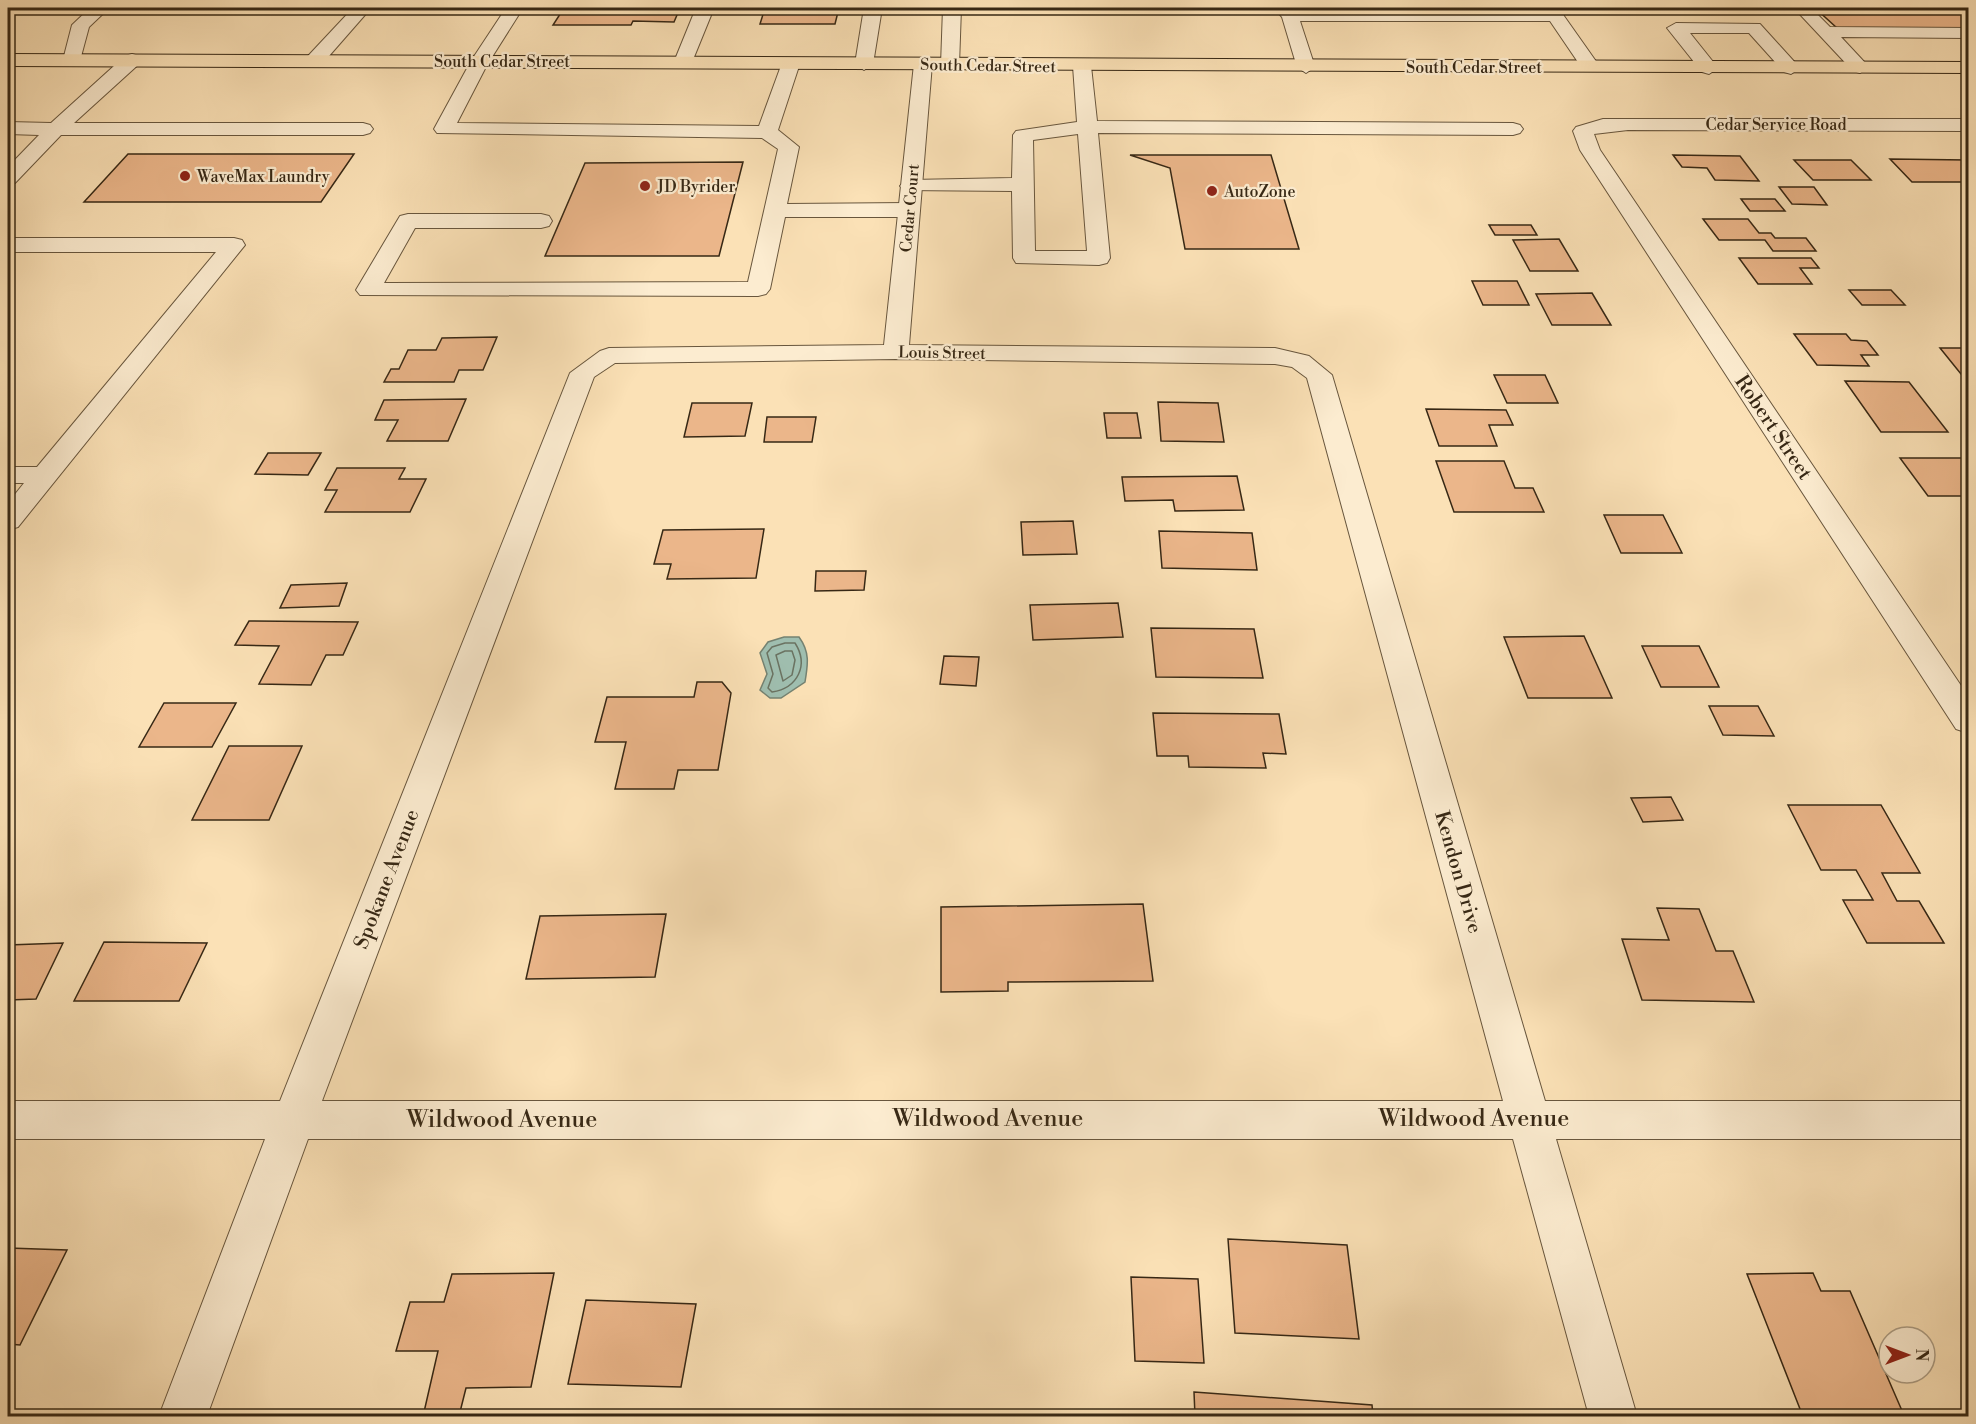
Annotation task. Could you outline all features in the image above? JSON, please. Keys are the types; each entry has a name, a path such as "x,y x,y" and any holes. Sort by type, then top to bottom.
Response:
{"main road":[{"name":"South Cedar Street","path":"8,60 1968,68"}],"street":[{"path":"315,60 362,8"},
{"path":"514,8 480,61 444,129 767,132 789,147 758,289 368,290 408,221 541,221"},
{"path":"683,62 705,8"},
{"path":"864,64 873,8"},
{"path":"950,65 952,8"},
{"path":"1802,8 1860,67"},
{"path":"72,60 81,25 89,10"},
{"path":"1306,67 1286,12 1555,12 1591,67"},
{"path":"1710,68 1676,28 1754,28 1791,68"},
{"path":"1825,32 1966,31"},
{"path":"8,179 56,129 132,60"},
{"path":"767,132 791,63"},
{"name":"Cedar Court","path":"896,352 923,64"},
{"path":"1082,66 1087,127 1099,258 1024,258 1023,135 1087,127 1513,129"},
{"name":"Cedar Service Road","path":"1583,130 1603,125 1628,124 1968,125"},
{"path":"8,128 363,129"},
{"name":"Robert Street","path":"1583,130 1590,150 1968,721"},
{"path":"911,186 1023,184"},
{"path":"775,211 909,210"},
{"path":"8,245 234,245 8,521"},
{"name":"Louis Street","path":"609,356 896,352 1275,356"},
{"name":"Spokane Avenue","path":"183,1416 294,1119 572,396 583,373 609,356"},
{"name":"Kendon Drive","path":"1275,356 1300,361 1319,375 1322,382 1613,1416"},
{"path":"8,474 45,475"},
{"name":"Wildwood Avenue","path":"8,1120 1968,1119"}],"water":[{"path":"784,637 799,637 803,643 807,658 805,682 781,698 770,698 760,690 767,674 760,653 768,642"}],"building":[{"path":"564,8 680,8 674,22 633,21 631,25 553,25"},
{"path":"765,8 839,8 835,24 760,24"},
{"path":"1665,8 1752,8 1754,10 1666,10"},
{"path":"1815,8 1968,8 1968,28 1837,28"},
{"path":"128,154 354,154 321,202 84,202"},
{"path":"1130,155 1271,155 1299,249 1185,249 1170,168"},
{"path":"1673,155 1740,156 1759,181 1715,180 1707,168 1682,167"},
{"path":"1890,159 1967,160 1968,182 1912,182"},
{"path":"1794,160 1851,160 1871,180 1813,180"},
{"path":"743,162 719,256 545,256 585,163"},
{"path":"1779,187 1814,187 1827,205 1792,204"},
{"path":"1741,199 1775,199 1785,211 1750,211"},
{"path":"1703,219 1748,219 1759,233 1771,233 1775,238 1806,238 1816,251 1773,251 1765,240 1719,240"},
{"path":"1489,225 1531,225 1537,235 1495,235"},
{"path":"1559,239 1578,271 1530,271 1513,240"},
{"path":"1739,258 1811,258 1819,268 1800,268 1812,284 1758,284"},
{"path":"1472,281 1517,281 1529,305 1483,305"},
{"path":"1849,290 1891,290 1905,305 1862,305"},
{"path":"1592,293 1611,325 1552,325 1536,294"},
{"path":"1794,334 1846,334 1851,340 1867,341 1878,355 1861,355 1869,366 1817,365"},
{"path":"497,337 483,370 459,370 454,382 384,382 391,369 399,369 408,350 436,350 442,338"},
{"path":"1940,348 1968,348 1968,374 1961,374"},
{"path":"1494,375 1545,375 1558,403 1507,403"},
{"path":"1845,381 1909,382 1948,432 1881,432"},
{"path":"466,399 448,441 387,441 398,420 375,420 384,400"},
{"path":"1158,402 1218,403 1224,442 1161,441"},
{"path":"692,403 752,403 745,436 684,437"},
{"path":"1426,409 1506,410 1513,425 1489,425 1497,446 1439,446"},
{"path":"1104,413 1137,413 1141,438 1107,438"},
{"path":"767,417 816,417 812,442 764,442"},
{"path":"268,453 321,453 308,475 255,474"},
{"path":"1900,458 1968,458 1968,496 1928,496"},
{"path":"1436,461 1504,461 1515,488 1533,488 1544,512 1454,512"},
{"path":"337,468 405,468 399,479 426,479 410,512 325,512 337,490 325,490"},
{"path":"1237,476 1244,510 1175,511 1173,500 1125,501 1122,477"},
{"path":"1604,515 1663,515 1682,553 1621,553"},
{"path":"1073,521 1077,554 1023,555 1021,522"},
{"path":"764,529 756,578 667,579 671,564 654,564 663,530"},
{"path":"1159,531 1252,533 1257,570 1162,568"},
{"path":"816,571 866,571 864,590 815,591"},
{"path":"347,583 339,606 280,608 291,585"},
{"path":"1118,603 1123,637 1033,640 1030,605"},
{"path":"249,621 358,622 343,655 326,655 311,685 259,684 279,646 235,645"},
{"path":"1151,628 1254,629 1263,678 1156,677"},
{"path":"1584,636 1612,698 1528,698 1504,637"},
{"path":"1642,646 1699,646 1719,687 1661,687"},
{"path":"944,656 979,657 976,686 940,684"},
{"path":"697,682 722,682 731,693 718,770 678,770 674,789 615,789 626,742 595,742 607,697 694,697"},
{"path":"164,703 236,703 212,747 139,747"},
{"path":"1709,706 1758,706 1774,736 1723,735"},
{"path":"1153,713 1279,714 1286,754 1263,753 1266,768 1189,767 1188,756 1157,756"},
{"path":"229,746 302,746 269,820 192,820"},
{"path":"1671,797 1683,820 1643,822 1631,798"},
{"path":"1788,805 1881,805 1920,873 1882,873 1897,901 1919,901 1944,943 1867,943 1843,900 1873,900 1856,870 1821,870"},
{"path":"1143,904 1153,981 1008,982 1008,991 941,992 941,907"},
{"path":"1657,908 1699,909 1716,951 1733,951 1754,1002 1642,1000 1622,939 1669,940"},
{"path":"666,914 655,977 526,979 540,916"},
{"path":"104,942 207,943 179,1001 74,1001"},
{"path":"63,943 36,999 8,1000 8,945"},
{"path":"1228,1239 1347,1245 1359,1339 1235,1333"},
{"path":"8,1248 67,1250 20,1345 8,1344"},
{"path":"554,1273 531,1387 466,1388 460,1412 424,1412 438,1351 396,1351 410,1302 444,1302 452,1274"},
{"path":"1813,1273 1821,1291 1850,1291 1877,1353 1877,1385 1891,1385 1903,1413 1802,1414 1747,1274"},
{"path":"1131,1277 1198,1279 1204,1363 1135,1361"},
{"path":"586,1300 696,1304 681,1387 568,1384"},
{"path":"1194,1392 1372,1405 1373,1416 1195,1416"}],"place":[{"name":"WaveMax Laundry","path":"185,176"},
{"name":"JD Byrider","path":"645,186"},
{"name":"AutoZone","path":"1212,191"}]}
